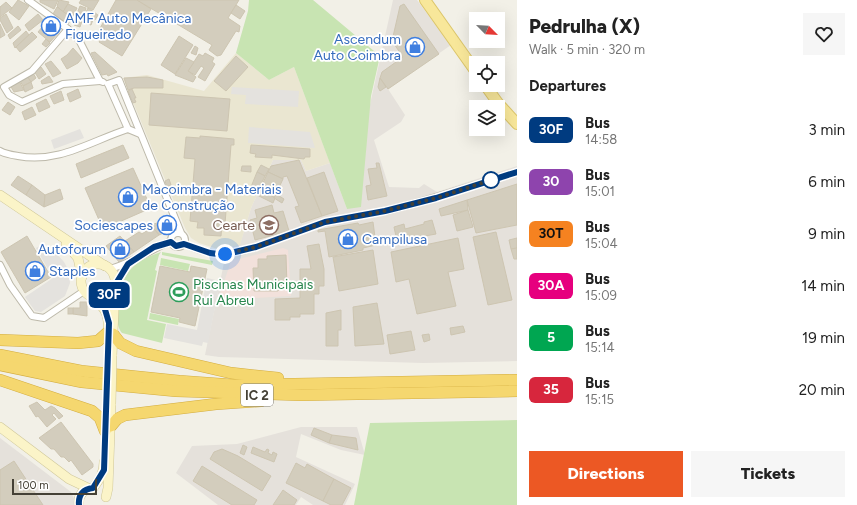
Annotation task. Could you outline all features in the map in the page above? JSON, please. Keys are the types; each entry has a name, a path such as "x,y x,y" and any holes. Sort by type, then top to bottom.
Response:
{"highway":[{"path":"0,340 78,343 98,341 111,333 120,343 128,348 159,357 231,374 279,378 310,384"},
{"name":"IC 2","path":"0,355 81,371 178,381 234,384 517,380"},
{"name":"IC 2","path":"0,365 82,382 168,391 301,395 517,391"},
{"path":"0,380 92,411 108,428 117,419 125,415 216,404 272,400 301,395"}],"main road":[{"path":"426,0 469,62"},
{"path":"490,92 517,124"},
{"path":"0,195 108,268 114,275 115,284 108,404 107,502"},
{"path":"60,237 78,258 82,277 81,282 84,291 104,306 111,333"},
{"path":"82,277 89,268 94,265 108,268"},
{"path":"93,298 104,298 112,291 115,284"},
{"path":"0,427 70,479 90,488 101,490 107,502"},
{"path":"70,479 79,500 104,470 108,428"}],"street":[{"path":"28,0 68,29 79,40 100,81"},
{"path":"68,29 32,71 4,87 9,95 22,102 63,84 100,81 108,84 119,80 181,233 185,238 184,244"},
{"path":"108,84 128,129"},
{"path":"0,151 23,157 41,159 53,157 128,129 140,134"},
{"path":"171,242 176,246 184,244 210,253 218,254 235,252 256,247 325,222 385,211 436,198 517,172"},
{"path":"171,242 174,235 181,233"},
{"path":"108,268 128,264 154,247 171,242"},
{"path":"115,284 128,264"},
{"path":"0,265 10,285 32,316 38,318 44,318 84,291"}],"shaded area":[{"path":"393,0 417,0 451,45 388,89 405,115 401,122 374,140 389,187 419,188 424,184 437,192 517,166 517,361 423,363 219,357 205,355 227,248 240,244 251,208 273,160 301,160 306,171 330,163 347,209"},
{"path":"236,53 269,80 294,67 330,163 306,171 301,160 273,160 251,208 240,245 218,249 199,243 191,238 185,228 123,78 147,75 204,91"},
{"path":"232,87 299,91 298,107 245,104 246,95 231,94"},
{"path":"249,127 310,132 315,148 248,143"},
{"path":"80,129 84,138 54,149 51,140"},
{"path":"40,246 46,256 55,252 64,262 69,271 70,283 65,296 41,312 35,311 25,297 53,278 36,248"},
{"path":"283,248 288,250 291,296 218,300 231,261"},
{"path":"207,278 220,281 208,343 203,342 202,346 164,338 167,324 197,330"},
{"path":"301,427 357,427 365,455 341,450 301,434 296,457 355,484 345,505 313,505 301,497 296,505 218,505 176,473 192,446 237,444"},
{"path":"0,438 71,492 77,505 0,505"}],"green space":[{"path":"249,0 313,0 380,56 371,96 361,207 347,209 294,67 269,80 236,53 248,11"},
{"path":"161,252 155,270 157,271 147,320 166,324 162,343 122,333 118,324 119,298 124,279 128,272 141,261"},
{"path":"162,252 213,261 212,265 162,255"},
{"path":"161,258 190,264 188,271 160,265"},
{"path":"150,313 179,319 178,325 149,319"},
{"path":"517,420 517,505 354,505 370,423"}],"building":[{"path":"18,0 29,6 19,20 9,12"},
{"path":"40,0 58,0 54,9 40,2"},
{"path":"59,0 69,2 63,12 57,6"},
{"path":"81,0 99,0 93,10 79,3"},
{"path":"116,0 137,0 151,9 122,56 99,42 105,33 99,30"},
{"path":"137,0 239,0 228,18 240,26 239,32 236,31 221,55 217,56 209,50 212,45"},
{"path":"6,2 12,8 0,17 0,7"},
{"path":"68,4 77,8 72,18 63,12"},
{"name":"Ascendum Auto Coimbra","path":"404,4 439,54 388,89 380,78 382,72 403,57 392,41 400,6"},
{"path":"236,5 245,11 240,19 231,13"},
{"path":"80,6 86,8 83,18 76,16"},
{"path":"57,7 72,18 68,24 53,14"},
{"path":"88,8 98,15 95,20 93,19 94,17 86,12"},
{"path":"84,13 94,17 91,25 81,22"},
{"path":"6,14 13,28 7,33 0,20 0,18"},
{"path":"38,14 43,20 29,31 25,25"},
{"path":"76,19 82,21 80,27 74,25"},
{"path":"48,20 60,31 50,42 38,32"},
{"path":"0,24 5,35 0,38"},
{"path":"18,26 21,30 10,39 8,35"},
{"path":"26,31 29,35 15,48 13,43"},
{"path":"32,32 37,37 20,52 16,47"},
{"path":"179,36 193,45 175,74 161,65"},
{"path":"46,39 50,43 46,47 42,44"},
{"path":"195,46 198,48 196,55 191,53"},
{"path":"73,48 82,58 78,63 67,69 61,59"},
{"path":"95,52 117,72 108,76 107,74 102,75 91,53"},
{"path":"205,53 214,58 212,62 215,64 205,81 198,77 204,68 201,66 195,75 188,71 199,54 203,56"},
{"path":"236,56 248,67 226,91 214,81"},
{"path":"186,58 194,62 188,71 196,77 193,82 175,75"},
{"path":"51,61 61,73 53,77 45,64"},
{"path":"41,67 46,74 39,79 34,71"},
{"path":"33,73 36,78 31,82 27,76"},
{"path":"27,76 31,82 23,86 20,81"},
{"path":"49,76 53,82 42,84 41,81"},
{"path":"147,77 163,80 163,88 134,88 128,90 124,78"},
{"path":"380,78 386,87 380,91 378,87"},
{"path":"19,81 24,90 14,92 10,85"},
{"path":"31,82 33,88 25,92 23,86"},
{"path":"78,89 81,97 70,102 67,94"},
{"path":"132,89 136,98 134,98 136,102 133,103 128,91"},
{"path":"61,91 64,100 54,104 50,96"},
{"path":"151,93 230,99 227,131 149,125"},
{"path":"46,99 50,107 39,112 36,104"},
{"path":"8,102 15,107 10,115 2,110"},
{"path":"32,107 36,115 25,120 22,112"},
{"path":"200,136 234,139 234,145 231,145 225,224 222,223 221,236 204,235 204,228 197,228 198,222 190,221 195,159 184,158 186,137 200,138"},
{"path":"123,145 129,158 81,178 76,164"},
{"path":"251,145 310,149 310,157 305,157 304,159 272,155 272,158 255,157 256,154 250,153"},
{"path":"299,160 322,216 301,223 295,207 299,206 287,176 283,177 283,179 268,172 271,166"},
{"path":"376,163 379,163 387,196 368,200 366,186 371,185 368,169 377,168"},
{"path":"261,165 269,169 265,176 257,172"},
{"path":"242,166 251,166 251,172 241,171"},
{"path":"133,168 151,208 103,229 85,188"},
{"path":"257,172 265,176 258,190 251,187"},
{"path":"268,172 283,179 274,198 260,189"},
{"path":"324,172 338,211 322,216 307,178"},
{"path":"18,176 32,185 26,195 11,185"},
{"path":"169,179 171,185 167,187 165,181"},
{"path":"517,184 517,225 476,233 467,200"},
{"path":"32,185 45,195 44,207 26,195"},
{"path":"60,189 63,199 44,207 45,195"},
{"path":"260,189 275,198 273,203 257,195"},
{"path":"276,194 284,199 282,203 274,198"},
{"path":"467,200 468,210 441,216 439,209"},
{"name":"Cearte","path":"272,205 274,213 283,211 289,231 255,240 250,220 257,218 255,210"},
{"path":"468,210 473,227 457,231 453,215"},
{"name":"Sociescapes","path":"170,218 174,228 166,232 160,222"},
{"path":"432,220 436,234 397,241 394,227 404,224 405,229 424,224 424,222"},
{"path":"160,222 166,232 159,235 151,225"},
{"path":"373,222 376,245 363,248 363,250 329,257 325,231 318,232 318,230"},
{"path":"151,225 159,235 134,252 125,241 139,232 142,234 149,229 147,226"},
{"path":"496,232 512,300 488,305 473,237"},
{"path":"27,236 51,277 25,293 1,252"},
{"name":"Autoforum","path":"120,236 134,252 119,262 106,246"},
{"path":"458,238 464,269 448,272 456,306 417,314 409,279 396,282 391,252"},
{"path":"517,238 517,248 511,249 509,240"},
{"path":"319,244 324,269 324,286 319,286 319,294 314,294 314,314 300,314 300,317 290,317 290,320 275,320 275,299 300,298 300,269 311,269 307,246"},
{"path":"517,248 517,259 514,259 511,249"},
{"path":"373,250 378,284 339,291 333,257"},
{"path":"286,255 287,286 280,286 278,291 254,291 253,268 258,268 258,259 267,259 267,256"},
{"name":"Piscinas Municipais Rui Abreu","path":"160,266 190,272 191,266 207,269 195,326 179,322 180,318 151,312"},
{"path":"80,302 87,302 87,316 73,314 73,308 80,308"},
{"path":"377,303 384,344 355,346 353,307"},
{"path":"68,308 73,308 73,314 68,314"},
{"path":"341,310 341,330 338,330 338,346 326,346 326,313"},
{"path":"463,326 465,332 451,335 450,328"},
{"path":"411,331 415,350 390,354 387,335"},
{"path":"429,334 430,340 424,342 422,335"},
{"path":"37,402 45,410 51,406 55,408 63,416 59,419 54,413 52,415 56,419 47,427 38,416 36,417 29,406"},
{"path":"61,422 93,464 93,467 82,475 71,460 69,462 64,457 61,457 54,449 51,449 39,438"},
{"path":"314,428 332,435 329,443 311,435"},
{"path":"332,435 356,438 358,450 329,443"},
{"path":"243,445 247,447 244,455 240,453"},
{"path":"253,447 265,452 267,449 269,450 268,453 272,455 273,452 277,454 274,462 251,453"},
{"path":"222,449 238,456 271,476 262,491 210,459 214,452"},
{"path":"14,461 43,505 0,505 0,470"},
{"path":"296,463 305,468 307,464 334,479 323,501 286,483"},
{"path":"202,466 257,500 254,505 232,505 193,481"},
{"path":"334,479 351,488 342,505 331,505 323,501"},
{"path":"283,490 297,500 294,505 273,505"}],"bus line":[{"name":"30F","path":"79,505 78,501 84,490 93,488 100,479 104,470 109,323 104,306 93,298 104,298 109,295 115,286 115,282 128,264 154,247 171,242 179,247 184,244 196,249 218,254 225,254 256,247 325,222 385,211 436,198 517,172"}],"place":[{"name":"AMF Auto Mecânica Figueiredo","path":"51,26"},
{"name":"Ascendum Auto Coimbra","path":"415,47"},
{"name":"Macoimbra - Materiais de Construção","path":"128,197"},
{"name":"Sociescapes","path":"167,225"},
{"name":"Cearte","path":"269,225"},
{"name":"Campilusa","path":"348,239"},
{"name":"Autoforum","path":"120,249"},
{"name":"Staples","path":"35,271"},
{"name":"Piscinas Municipais Rui Abreu","path":"179,292"}],"route":[{"path":"225,254 256,247 325,222 385,211 436,198 491,180"}]}
